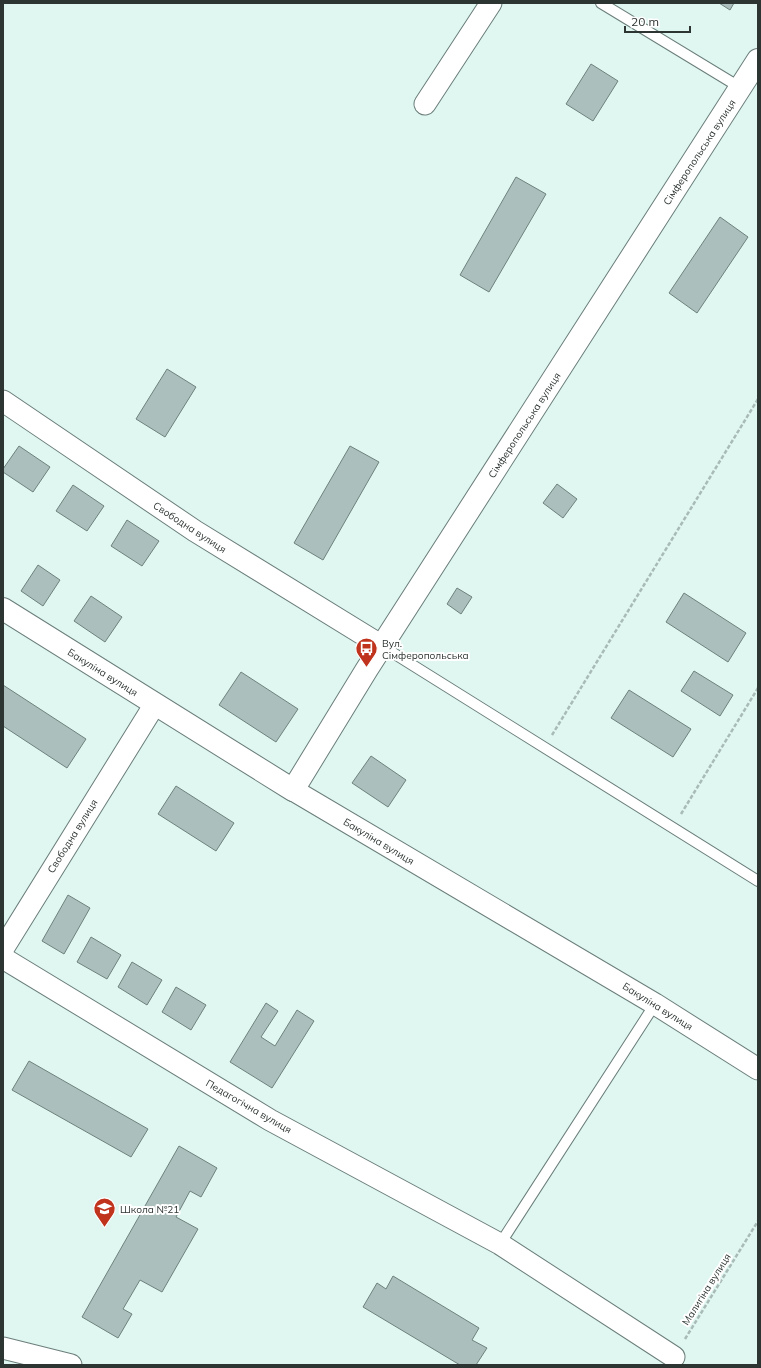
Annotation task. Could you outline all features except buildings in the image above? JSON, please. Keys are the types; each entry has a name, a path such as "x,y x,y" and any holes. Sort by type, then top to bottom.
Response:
{"street":[{"path":"425,104 490,3"},
{"name":"Сімферопольська вулиця","path":"293,790 382,646 758,60"},
{"name":"Свободна вулиця","path":"3,401 195,531 382,646"},
{"name":"Бакуліна вулиця","path":"3,609 293,790 655,1004 758,1069"},
{"name":"Свободна вулиця","path":"3,949 154,704"},
{"name":"Педагогічна вулиця","path":"3,958 270,1120 500,1244 674,1357"},
{"path":"3,1348 71,1365"}],"lane":[{"path":"602,3 741,88"},
{"path":"382,646 758,881"},
{"path":"500,1244 655,1004"}],"path":[{"path":"544,748 758,399"},
{"path":"673,828 758,688"},
{"name":"Малигіна вулиця","path":"674,1357 758,1221"}],"place":[{"name":"Вул. Сімферопольська","path":"367,668"},
{"name":"Школа №21","path":"105,1228"}]}
